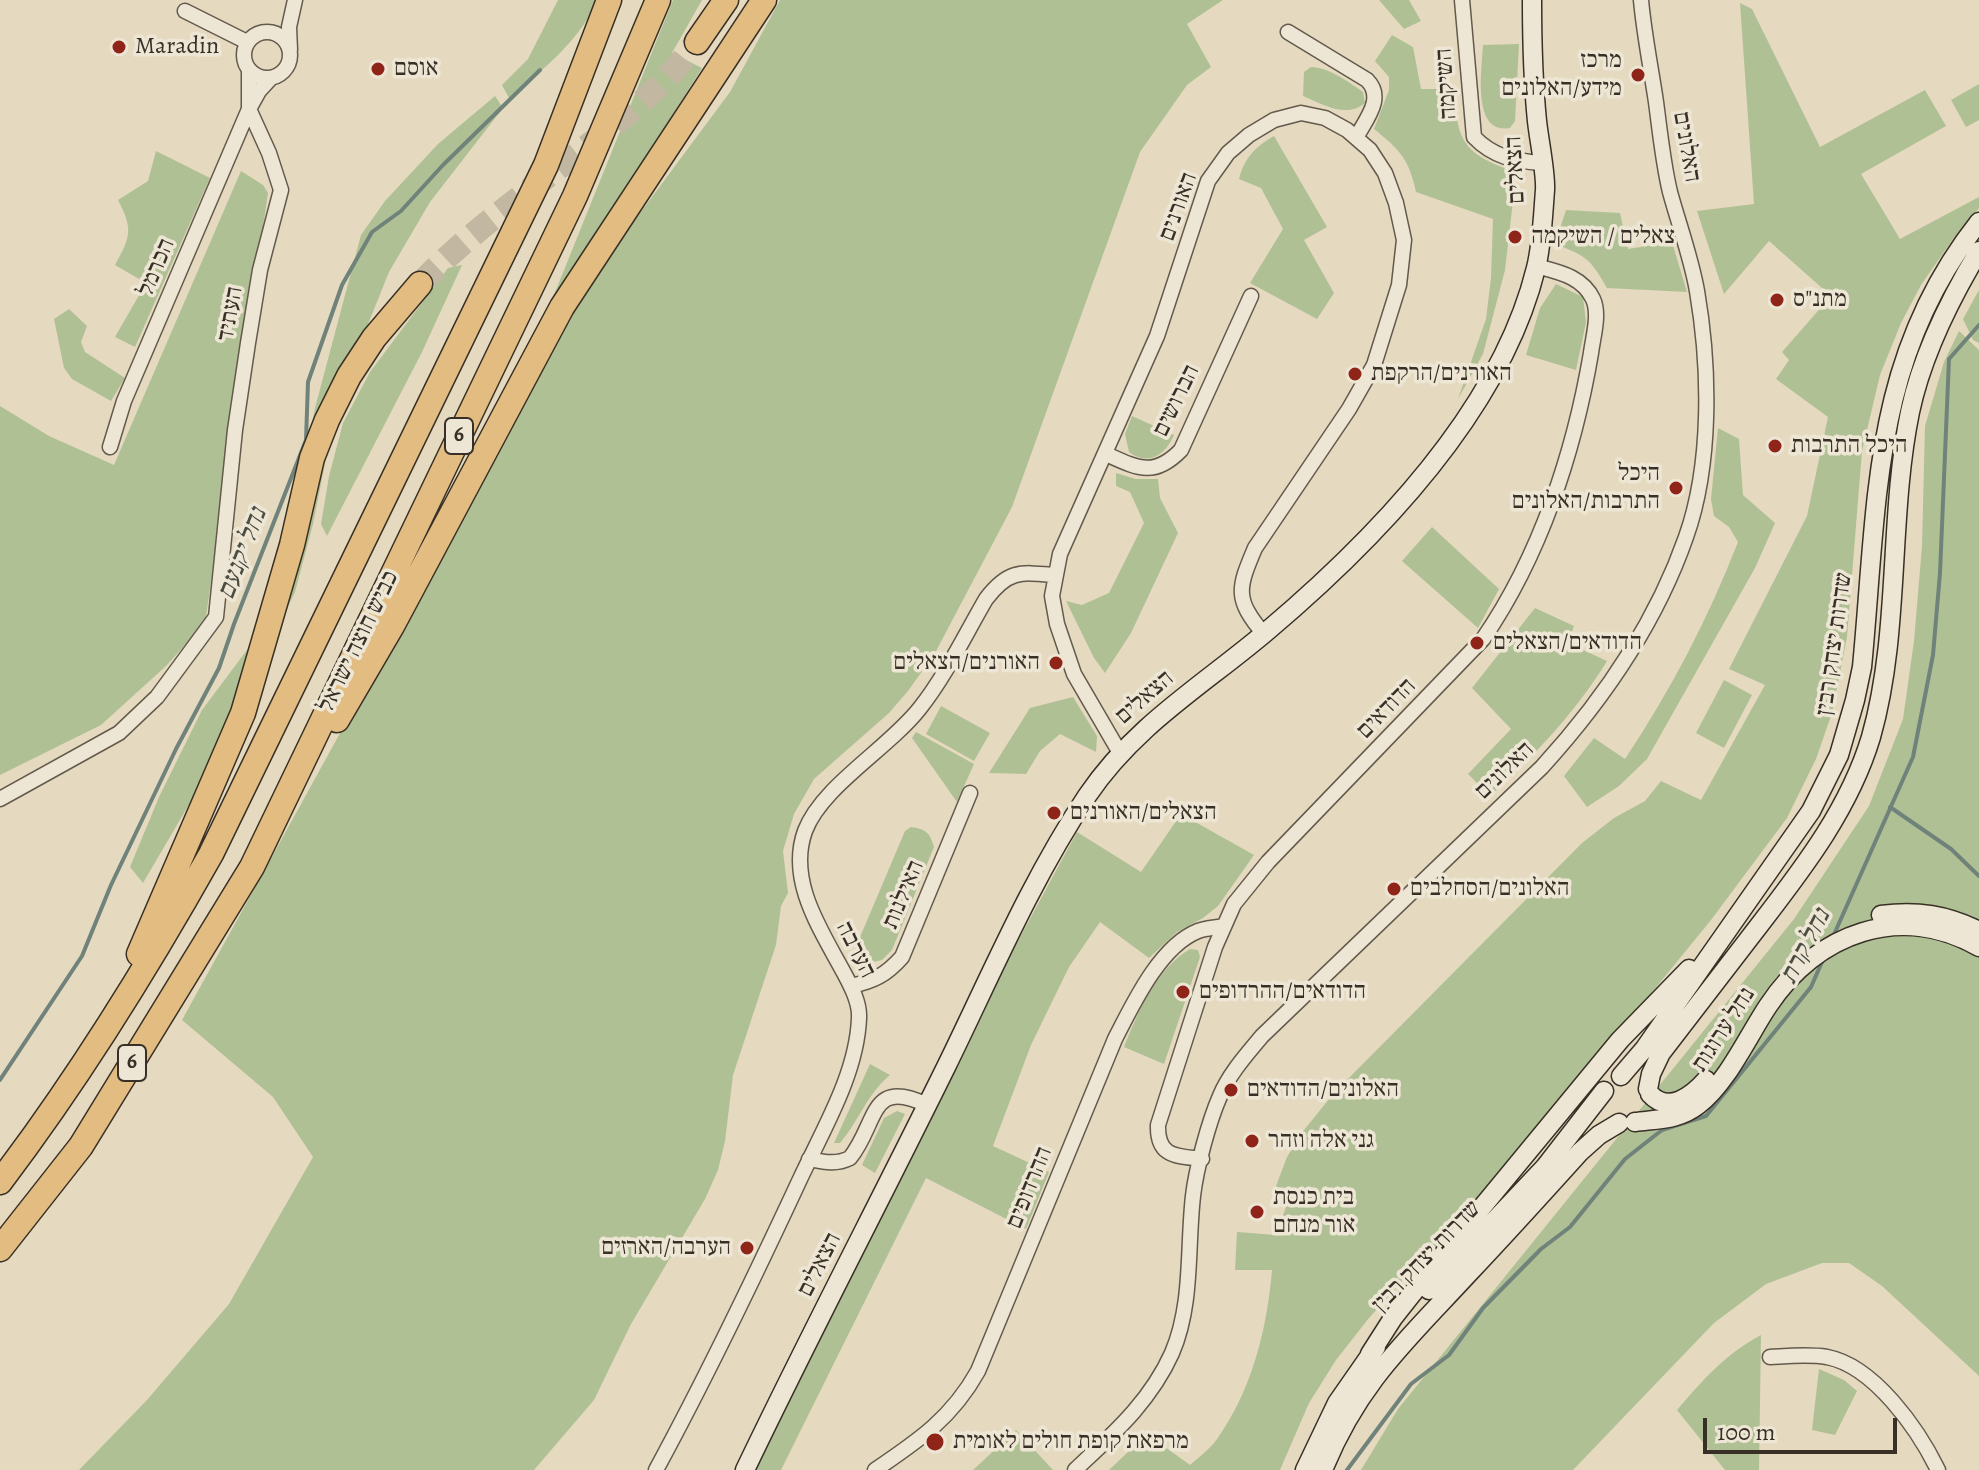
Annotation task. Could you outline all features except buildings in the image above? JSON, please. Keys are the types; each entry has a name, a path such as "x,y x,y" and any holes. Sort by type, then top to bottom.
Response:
{"highway":[{"name":"כביש חוצה ישראל","path":"0,1182 57,1107 113,1020 211,854 546,165 609,0"},
{"name":"כביש חוצה ישראל","path":"0,1249 81,1146 252,867 575,196 658,0"},
{"path":"697,42 726,0"},
{"path":"252,867 392,626 562,307 764,0"},
{"path":"113,1020 243,713 288,559 312,458 327,420 349,376 374,338 420,284"}],"main road":[{"name":"הצאלים","path":"745,1470 1063,836 1086,798 1120,753 1169,707 1264,634 1369,536 1403,499 1486,387 1511,339 1536,266 1546,183 1541,163 1534,88 1532,0"},
{"name":"שדרות יצחק רבין","path":"1621,1076 1645,1048 1811,811 1839,755 1862,667 1883,439 1895,389 1906,351 1928,301 1963,242 1979,222"},
{"name":"שדרות יצחק רבין","path":"1649,1092 1651,1074 1661,1053 1814,852 1840,810 1862,764 1886,670 1902,467 1910,412 1926,357 1979,251"},
{"path":"1370,1354 1393,1318 1450,1246 1620,1040 1747,905"},
{"name":"נחל ערוגות","path":"1649,1092 1661,1103 1690,1096 1707,1078 1784,967 1813,944 1845,926 1879,916 1911,912 1944,917 1979,931"},
{"name":"נחל ערוגות","path":"1627,1123 1679,1117 1705,1099 1777,993 1798,970 1832,945 1875,928 1909,925 1952,933 1979,947"},
{"path":"1621,1076 1637,1078 1649,1092 1647,1112 1627,1123 1612,1119 1603,1107 1604,1091 1621,1076"},
{"name":"שדרות יצחק רבין","path":"1305,1470 1337,1403 1370,1354 1545,1167 1604,1091"},
{"name":"שדרות יצחק רבין","path":"1323,1470 1354,1407 1402,1343 1580,1152 1599,1135 1627,1123"}],"street":[{"name":"השיקמה","path":"1462,0 1474,137 1486,150 1502,157 1541,163"},
{"name":"האלונים","path":"1075,1470 1142,1403 1172,1352 1181,1326 1191,1258 1193,1195 1220,1095 1262,1036 1536,773 1597,703 1648,622 1686,537 1697,498 1706,413 1703,331 1696,287 1670,190 1641,0"},
{"path":"267,31 294,5"},
{"path":"290,50 282,37 267,31 259,32 247,42 243,55 249,70 255,75 271,78 285,70 290,50 289,27 294,5"},
{"path":"185,11 247,42"},
{"path":"1288,32 1375,88 1377,97 1356,138"},
{"name":"הכרמל","path":"249,70 249,109"},
{"name":"הכרמל","path":"110,447 124,401 249,109 271,78"},
{"name":"העתיד","path":"0,799 119,733 157,697 216,617 248,343 260,270 281,190 269,153 249,109"},
{"name":"האורנים","path":"1120,753 1074,674 1052,596 1054,575 1060,554 1162,323 1208,181 1228,153 1249,135 1274,120 1301,113 1325,118 1370,150 1385,173 1404,240 1399,285 1374,365 1349,409 1255,548 1244,573 1240,588 1243,604 1264,634"},
{"name":"הדודאים","path":"1202,1159 1173,1156 1157,1140 1158,1125 1223,926 1247,885 1483,639 1507,604 1558,483 1575,428 1595,326 1593,300 1570,275 1536,266"},
{"name":"הברושים","path":"1106,454 1139,468 1168,463 1181,450 1251,296"},
{"name":"הערבה","path":"656,1470 720,1349 835,1103 857,1036 859,1013 851,986 815,920 806,896 800,851 806,830 819,806 920,708 999,582 1023,572 1054,575"},
{"name":"האילנות","path":"851,986 888,973 902,957 970,793"},
{"name":"ההרדופים","path":"875,1470 946,1417 965,1395 978,1371 1115,1039 1138,994 1181,941 1198,931 1223,926"},
{"path":"809,1159 828,1163 850,1158 879,1104 887,1097 900,1095 927,1105"},
{"path":"1770,1357 1805,1355 1829,1358 1855,1368 1898,1408 1926,1446 1938,1470"}],"green space":[{"path":"558,0 598,0 570,42 509,98 502,85 528,59"},
{"path":"673,0 702,0 672,53 702,68 541,327"},
{"path":"780,0 1223,0 1187,24 1211,67 1187,85 1140,152 1012,507 935,653 889,713 814,779 794,814 783,851 788,893 781,906 776,945 733,1075 725,1141 718,1170 705,1199 631,1324 594,1400 534,1470 79,1470 147,1400 229,1304 313,1157 273,1097 182,1020 588,283 730,92"},
{"path":"1379,0 1409,0 1421,21 1404,29"},
{"path":"1740,3 1752,9 1820,147 1925,90 1946,126 1861,174 1900,239 1979,197 1979,208 1921,285 1901,323 1880,375 1862,451 1847,637 1832,713 1816,759 1787,818 1711,920 1510,1166 1458,1227 1369,1318 1336,1360 1309,1403 1280,1470 1109,1470 1147,1434 1190,1465 1214,1443 1229,1420 1256,1358 1272,1270 1235,1270 1237,1232 1276,1235 1286,1207 1273,1194 1287,1157 1334,1093 1582,843 1614,818 1645,801 1661,781 1701,800 1765,685 1729,669 1807,516 1828,417 1776,379 1789,360 1782,352 1831,296 1769,241 1724,294 1697,211 1754,204"},
{"path":"1392,35 1413,47 1421,89 1454,89 1457,120 1465,142 1481,157 1510,170 1514,192 1505,270 1483,354 1458,399 1486,319 1493,219 1416,192 1402,156 1374,129 1389,90 1389,77 1375,61"},
{"path":"1519,44 1515,121 1510,128 1498,127 1489,121 1484,111 1481,83 1483,45"},
{"path":"1311,67 1331,72 1363,92 1365,103 1358,108 1342,110 1303,96 1304,72"},
{"path":"1979,84 1979,120 1966,127 1951,100"},
{"path":"495,96 503,108 430,202 389,272 362,339 331,433 313,524 295,592 215,760 143,883 130,867 159,797 202,710 256,638 277,597 315,408 361,235 385,201 438,144"},
{"path":"1274,136 1327,227 1304,240 1334,293 1317,319 1250,283 1283,229 1261,188 1239,179 1252,153"},
{"path":"156,151 210,178 135,347 115,337 146,283 115,265 128,232 118,200 148,181"},
{"path":"241,171 263,185 268,193 205,623 166,666 101,725 0,775 0,406 49,436 114,465"},
{"path":"1566,210 1620,213 1628,249 1672,242 1687,292 1607,288 1586,259 1555,244"},
{"path":"462,265 422,352 327,536 321,524 343,423 370,372 448,268"},
{"path":"1556,284 1583,297 1586,322 1576,370 1526,355 1540,308"},
{"path":"1979,290 1979,343 1973,340 1963,319"},
{"path":"69,309 87,326 81,342 85,352 125,378 111,401 72,379 64,368 54,319"},
{"path":"1959,331 1979,350 1979,1376 1882,1286 1849,1263 1822,1263 1766,1284 1714,1323 1573,1470 1361,1470 1398,1409 1794,919 1869,806 1903,719 1914,641 1922,546 1925,426 1944,362"},
{"path":"1132,416 1174,435 1162,453 1143,458 1129,452 1125,434"},
{"path":"1718,428 1739,439 1743,495 1775,523 1755,568 1647,759 1619,786 1587,807 1564,776 1594,738 1625,759 1688,654 1738,542 1729,527 1714,516 1711,499"},
{"path":"1116,473 1136,479 1158,479 1160,498 1178,533 1131,633 1105,673 1094,658 1066,601 1082,605 1109,593 1144,523 1130,492 1116,486"},
{"path":"1432,527 1499,589 1478,628 1402,561"},
{"path":"1535,608 1574,626 1568,643 1607,661 1553,733 1490,796 1468,774 1511,729 1472,688"},
{"path":"1724,680 1752,695 1724,748 1696,733"},
{"path":"1073,697 1097,736 1096,752 1060,734 1040,751 1026,774 989,773 1030,708"},
{"path":"941,706 990,733 974,761 926,734"},
{"path":"916,732 974,764 957,802 912,738"},
{"path":"1181,814 1254,855 1218,906 1177,932 1149,958 1100,922 1069,967 1031,1045 993,1146 1049,1172 1026,1229 926,1178 781,1470 755,1470 999,976 1077,832 1141,872"},
{"path":"911,827 927,832 934,847 892,950 882,960 860,965 852,956 905,831"},
{"path":"1190,949 1198,950 1200,957 1164,1064 1124,1047 1142,1006 1158,980"},
{"path":"870,1064 890,1075 875,1091 840,1143 834,1143"},
{"path":"897,1111 905,1114 875,1173 862,1165 884,1118"},
{"path":"1761,1335 1759,1470 1725,1470 1677,1410 1725,1359"},
{"path":"1819,1369 1844,1380 1857,1391 1835,1435 1812,1430"},
{"path":"1016,1430 1053,1470 973,1470"}],"waterway":[{"name":"נחל יקנעם","path":"0,1080 82,956 111,885 176,749 219,668 306,440 308,382 342,285 372,232 401,211 540,70"},
{"name":"נחל קרת","path":"1832,939 1913,757 1933,655 1940,573 1949,359 1979,325"},
{"path":"1890,807 1951,849 1979,876"},
{"name":"נחל קרת","path":"1347,1470 1411,1384 1449,1355 1483,1308 1541,1249 1570,1227 1625,1159 1662,1130 1706,1116 1811,987 1822,962"}],"tunnel":[{"path":"420,284 478,230 632,110 666,79 697,42"}],"place":[{"name":"Maradin","path":"119,47"},
{"name":"אוסם","path":"378,69"},
{"name":"מרכז מידע/האלונים","path":"1638,75"},
{"name":"צאלים / השיקמה","path":"1515,237"},
{"name":"מתנ\"ס","path":"1777,300"},
{"name":"האורנים/הרקפת","path":"1355,374"},
{"name":"היכל התרבות","path":"1775,446"},
{"name":"היכל התרבות/האלונים","path":"1676,488"},
{"name":"הדודאים/הצאלים","path":"1477,643"},
{"name":"האורנים/הצאלים","path":"1056,663"},
{"name":"הצאלים/האורנים","path":"1054,813"},
{"name":"האלונים/הסחלבים","path":"1394,889"},
{"name":"הדודאים/ההרדופים","path":"1183,992"},
{"name":"האלונים/הדודאים","path":"1231,1090"},
{"name":"גני אלה וזהר","path":"1252,1141"},
{"name":"בית כנסת אור מנחם","path":"1257,1212"},
{"name":"הערבה/הארזים","path":"747,1248"},
{"name":"מרפאת קופת חולים לאומית","path":"935,1442"}]}
